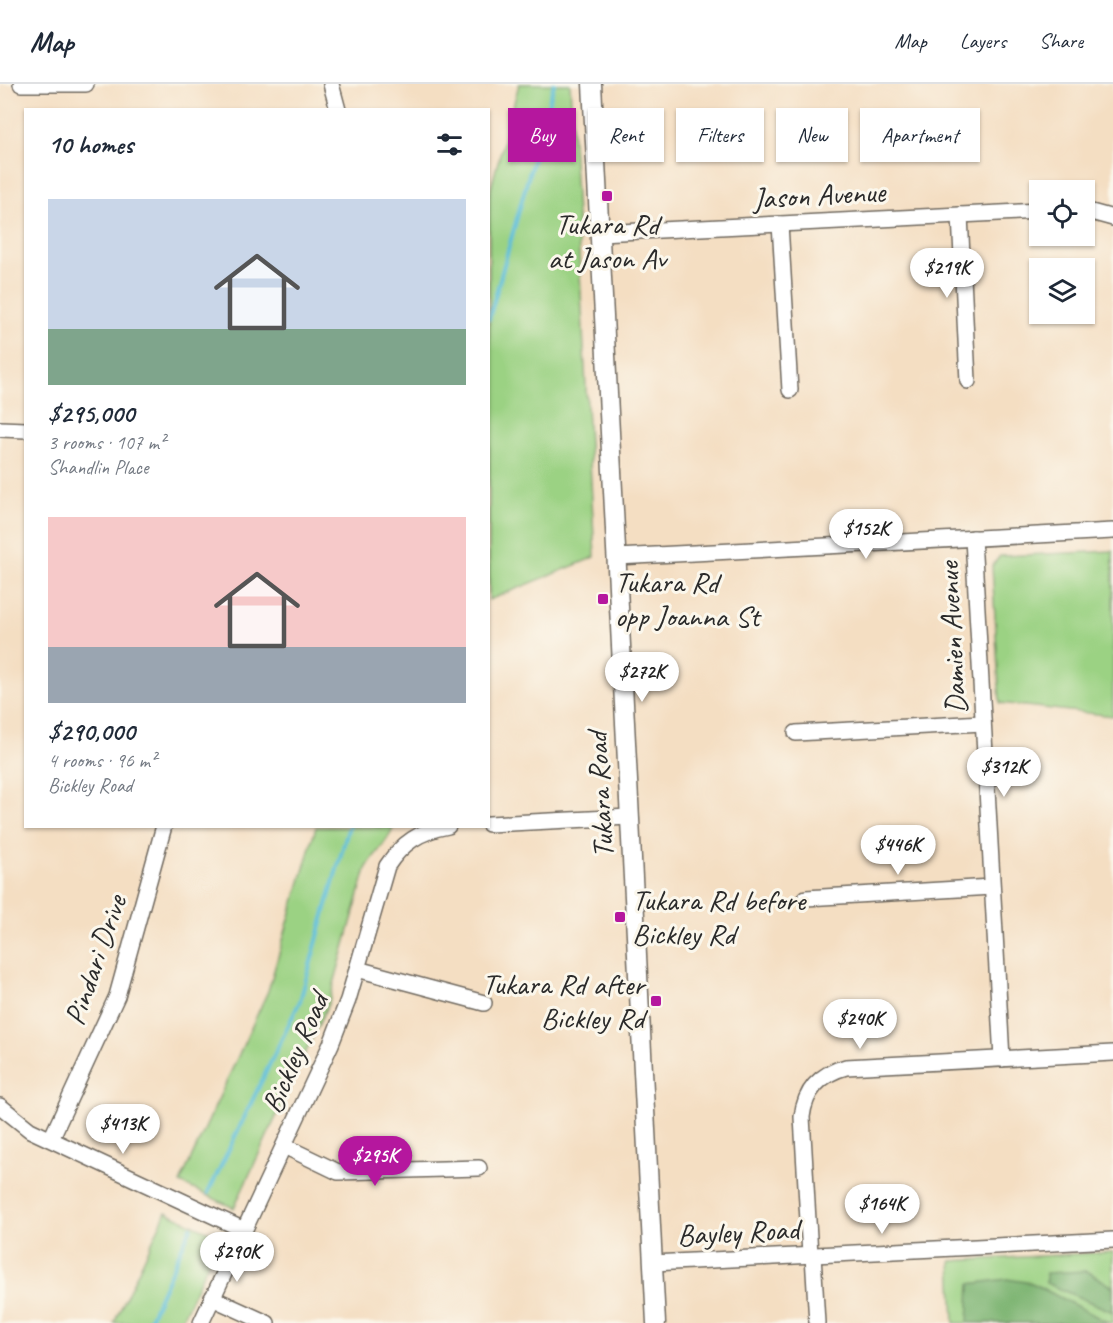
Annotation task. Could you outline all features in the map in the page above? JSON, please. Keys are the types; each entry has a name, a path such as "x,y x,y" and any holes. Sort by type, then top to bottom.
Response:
{"street":[{"path":"21,84 86,84"},
{"path":"331,84 337,108"},
{"name":"Tukara Road","path":"592,84 656,1323"},
{"name":"Jason Avenue","path":"600,233 1029,212"},
{"path":"1095,213 1113,218"},
{"path":"960,215 968,381"},
{"path":"780,224 790,390"},
{"path":"0,429 24,430"},
{"path":"617,557 1113,531"},
{"name":"Damien Avenue","path":"973,538 1002,1059"},
{"path":"795,733 983,723"},
{"path":"490,824 629,817"},
{"name":"Pindari Drive","path":"51,1139 117,996 163,828"},
{"name":"Bickley Road","path":"201,1323 331,1044 357,969 383,876 394,857 418,830 433,828"},
{"path":"807,898 992,887"},
{"path":"357,969 484,1003"},
{"path":"817,1323 802,1117 817,1071 846,1067 1113,1053"},
{"path":"1,1109 30,1130 243,1230"},
{"path":"284,1146 338,1172 479,1168"},
{"name":"Bayley Road","path":"653,1263 1113,1240"},
{"path":"212,1298 267,1323"}],"green space":[{"path":"519,84 570,84 571,108 513,108"},
{"path":"508,125 508,162 574,162 595,557 490,600 490,191"},
{"path":"1113,551 1113,716 1000,703 992,566 1000,556"},
{"path":"316,828 392,828 366,869 329,1002 234,1208 180,1183 268,991"},
{"path":"166,1212 220,1237 180,1323 114,1323"},
{"path":"1113,1252 1113,1323 954,1323 951,1261"},
{"path":"1087,1271 1113,1287 1113,1312 1046,1283 1046,1273"},
{"path":"1007,1279 1032,1283 1109,1323 968,1323 970,1284"}],"waterway":[{"path":"490,315 554,84"},
{"path":"208,1193 300,1001 348,828"},
{"path":"148,1323 191,1227"}],"place":[{"name":"Tukara Rd at Jason Av","path":"607,196"},
{"name":"Tukara Rd opp Joanna St","path":"603,599"},
{"name":"Tukara Rd before Bickley Rd","path":"620,917"},
{"name":"Tukara Rd after Bickley Rd","path":"656,1001"}]}
